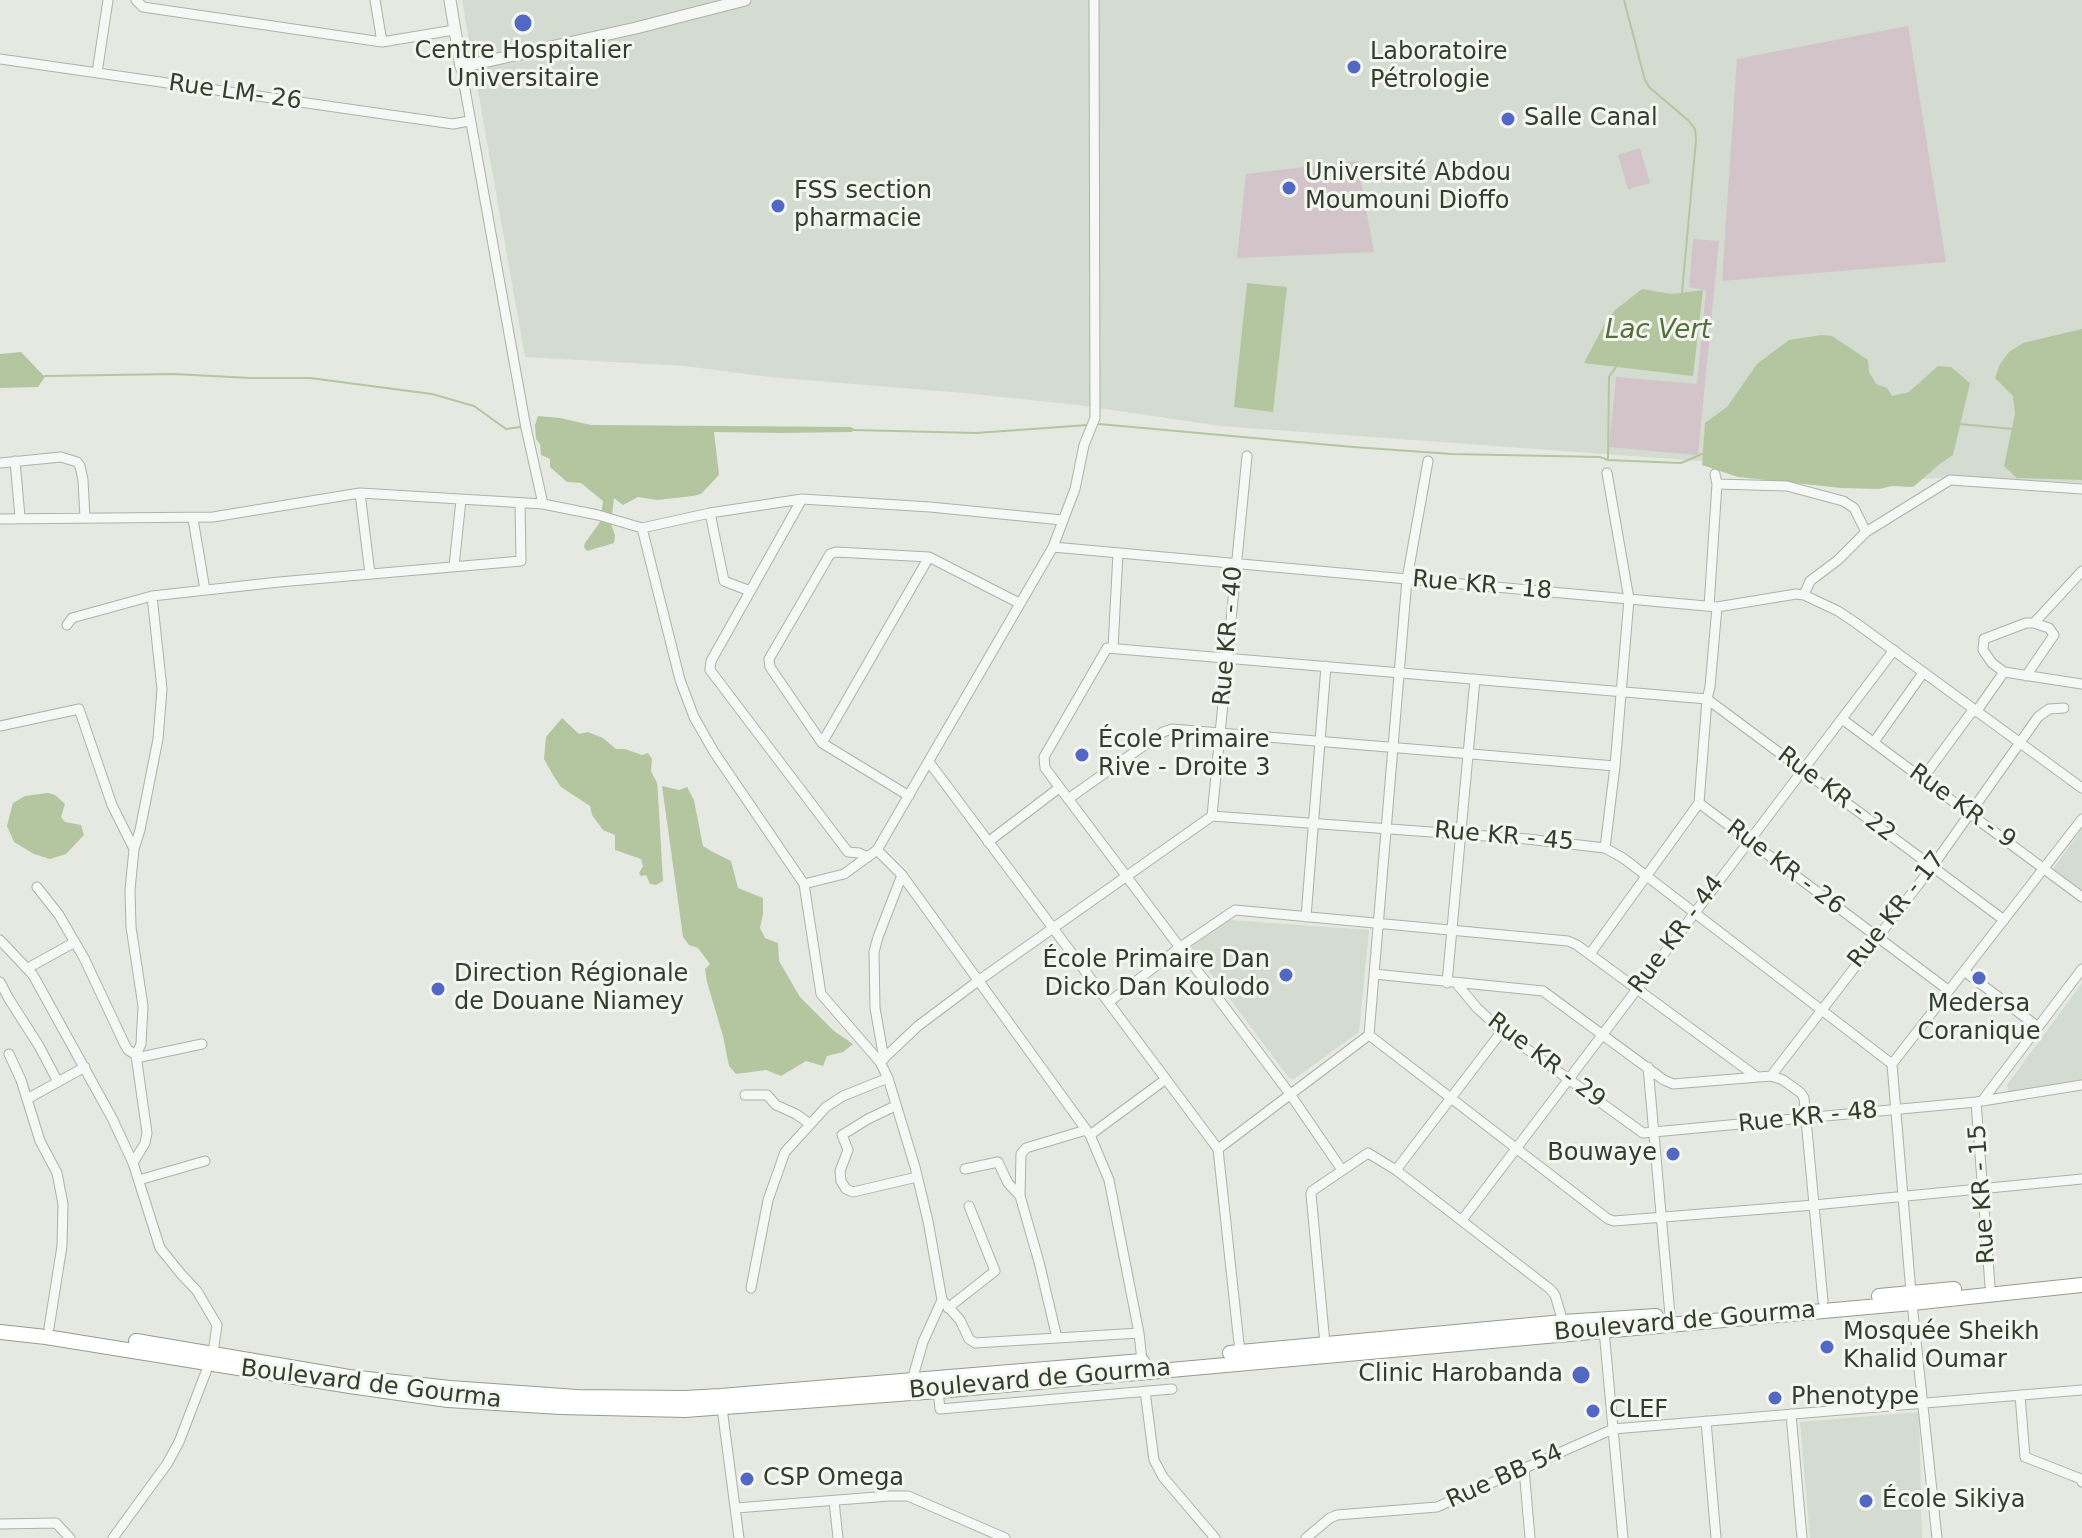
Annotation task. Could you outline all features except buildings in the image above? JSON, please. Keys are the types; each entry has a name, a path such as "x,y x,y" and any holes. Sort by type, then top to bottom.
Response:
{"highway":[{"name":"Boulevard de Gourma","path":"0,1332 349,1377 449,1394 577,1397 722,1408 1142,1361 1563,1322 1823,1301 1912,1298 2082,1276"},
{"name":"Boulevard de Gourma","path":"685,1404 912,1386 938,1391 1604,1330 1912,1298 2082,1285"},
{"name":"Boulevard de Gourma","path":"0,1323 49,1328 211,1358"}],"street":[{"path":"97,73 108,0"},
{"path":"136,0 143,7 382,42 454,30"},
{"path":"375,0 382,42"},
{"path":"450,0 469,121 543,504"},
{"path":"461,67 745,0"},
{"path":"804,884 844,874 877,850 1053,547 1075,489 1087,435 1095,418 1094,0"},
{"name":"Rue LM- 26","path":"0,59 453,124 469,121"},
{"name":"Rue KR - 40","path":"1212,816 1247,456"},
{"path":"0,463 61,457 77,462 83,480 85,518"},
{"path":"15,461 20,517"},
{"path":"1218,1149 1369,1035 1407,579 1428,461"},
{"path":"1605,848 1629,599 1607,473"},
{"path":"1590,954 1699,803 1710,687 1716,479 1787,486 1850,503 1866,532"},
{"path":"2082,489 1950,480 1866,532 1838,560 1810,581 1804,595 1838,611 2082,788"},
{"path":"0,519 193,519 360,493 543,504 642,528 710,513 802,499 1062,520"},
{"path":"360,493 370,574"},
{"path":"802,499 711,661 710,670 848,852 868,857"},
{"path":"454,566 461,500"},
{"path":"67,625 72,618 152,596 521,561 520,503"},
{"path":"710,513 724,581 750,591"},
{"path":"193,519 205,590"},
{"path":"642,528 680,680 694,717 714,752 804,884 821,994 882,1060"},
{"name":"Rue KR - 18","path":"1053,547 1713,607 1804,595"},
{"path":"909,796 822,743 770,667 769,659 833,552 929,557 1019,603"},
{"path":"1113,648 1118,553"},
{"path":"822,743 929,557"},
{"path":"2034,623 2082,571"},
{"path":"133,1163 145,1143 147,1133 136,1057 141,1044 143,1006 130,905 134,849 158,739 162,689 152,596"},
{"path":"2026,676 2054,635 2049,628 2026,623 1984,639 1983,650 1992,663 2004,672 2026,676 2082,684"},
{"path":"1342,1170 1290,1094 1045,768 1044,757 1107,648 1707,699"},
{"name":"Rue KR - 44","path":"1462,1220 1894,650"},
{"path":"1306,917 1326,666"},
{"path":"1923,778 2004,672"},
{"path":"1874,742 1923,673"},
{"path":"1452,983 1452,930 1475,679"},
{"name":"Rue KR - 22","path":"1707,699 2004,920"},
{"name":"Rue KR - 17","path":"1771,1076 1932,867 2020,742 2044,712 2064,708"},
{"path":"0,726 79,709 112,805 134,849"},
{"name":"Rue KR - 9","path":"1842,719 2082,897"},
{"path":"1068,799 1168,729 1615,766"},
{"path":"929,762 1218,1149 1240,1353"},
{"path":"988,842 1059,788"},
{"name":"Rue KR - 26","path":"1699,803 1948,990"},
{"path":"882,1060 925,1020 1212,816"},
{"name":"Rue KR - 45","path":"1212,816 1462,833 1605,848 1892,1064"},
{"path":"1937,1538 1892,1064 2082,819"},
{"path":"877,850 902,875 1088,1132 1109,1180 1142,1361"},
{"path":"902,875 874,952 875,1008 882,1060 917,1177 945,1304 960,1320 972,1343 1139,1333"},
{"path":"37,887 75,942 125,1045 136,1057"},
{"path":"1109,1002 1232,911 1568,941 1757,1077"},
{"path":"0,940 28,968 112,1118 133,1163 160,1248 197,1291 217,1325 211,1358 179,1442 167,1464 113,1538"},
{"path":"28,968 75,942"},
{"path":"1979,1102 2082,969"},
{"path":"1964,971 2038,1027"},
{"path":"1374,974 1543,991 1673,1084 1771,1076 1783,1080 1803,1096 1807,1118 1823,1301"},
{"path":"0,982 58,1082"},
{"name":"Rue KR - 29","path":"1452,983 1502,1031 1640,1132"},
{"path":"1396,1170 1502,1031"},
{"path":"1369,1035 1608,1219 1619,1222 2082,1179"},
{"path":"136,1057 202,1044"},
{"path":"9,1054 21,1080 40,1141 57,1173 63,1204 62,1246 49,1328"},
{"path":"27,1099 85,1067"},
{"path":"1648,1067 1670,1315"},
{"path":"751,1288 762,1226 785,1152 826,1107 843,1096 888,1078"},
{"path":"1057,1338 1020,1196 1023,1149 1088,1132 1166,1079"},
{"name":"Rue KR - 48","path":"1640,1132 1979,1102 2082,1085"},
{"path":"745,1095 764,1094 776,1105 810,1124"},
{"name":"Rue KR - 15","path":"1979,1102 1990,1286"},
{"path":"895,1106 842,1135 848,1150 840,1171 841,1181 846,1189 853,1192 917,1177"},
{"path":"1325,1344 1312,1191 1368,1153 1396,1170 1553,1291 1563,1322"},
{"path":"139,1180 205,1161"},
{"path":"965,1169 999,1163 1008,1183 1020,1196"},
{"path":"912,1386 923,1342 945,1304 995,1271 969,1206"},
{"path":"1604,1330 1623,1538"},
{"path":"938,1391 940,1409 1172,1389"},
{"name":"Rue BB 54","path":"1306,1538 1334,1516 1431,1508 1613,1429 2082,1390"},
{"path":"1145,1391 1154,1460 1163,1477 1215,1538"},
{"path":"2020,1395 2025,1457 2082,1482"},
{"path":"722,1408 739,1538"},
{"path":"1791,1414 1802,1538"},
{"path":"1706,1421 1716,1538"},
{"path":"1524,1469 1530,1538"},
{"path":"736,1508 908,1496 1005,1538"},
{"path":"834,1501 838,1538"},
{"path":"0,1524 56,1523 70,1538"}],"shaded area":[{"name":"Université Abdou Moumouni Dioffo","path":"462,0 2082,0 2082,483 1966,477 1896,480 1701,461 1221,426 1078,405 964,393 769,377 685,366 525,357"},
{"path":"1908,26 1946,262 1722,281 1737,59"},
{"path":"1640,148 1650,183 1628,189 1618,155"},
{"path":"1357,161 1374,252 1237,258 1246,174"},
{"path":"1693,239 1719,241 1698,455 1609,447 1616,377 1697,384 1706,290 1689,287"},
{"path":"2082,829 2082,892 2053,869"},
{"path":"1229,920 1369,930 1359,1032 1294,1079 1289,1078 1191,947"},
{"path":"2082,983 2082,1080 2009,1093 2007,1085"},
{"path":"1919,1412 1922,1538 1810,1538 1800,1422"}],"water":[{"path":"1247,283 1287,287 1273,412 1234,407"},
{"name":"Lac Vert","path":"1642,289 1672,294 1703,290 1693,376 1584,363 1614,311"},
{"path":"2082,329 2082,480 2017,478 2004,466 2015,414 2013,396 1995,378 2000,364 2009,352 2023,343"},
{"path":"1832,336 1868,360 1869,372 1876,384 1887,388 1892,396 1909,392 1938,366 1951,367 1970,383 1953,455 1913,487 1879,489 1738,477 1702,465 1705,423 1727,407 1757,364 1789,340"},
{"path":"21,352 45,377 38,387 0,388 0,354"},
{"path":"538,416 591,425 851,427 856,430 714,432 719,475 701,494 657,500 638,497 623,505 614,498 611,524 614,543 587,551 585,543 600,522 603,501 581,483 567,482 550,467 550,459 541,455 536,439"},
{"path":"562,718 579,734 588,732 603,738 616,749 642,755 648,753 652,759 651,771 658,794 663,881 650,884 646,875 641,876 641,859 615,850 615,835 603,830 592,815 590,806 561,787 553,775 544,759 546,737"},
{"path":"662,786 679,790 687,787 694,800 703,846 731,861 738,888 763,898 760,928 765,938 778,943 779,961 800,997 834,1031 853,1044 843,1052 827,1056 823,1066 806,1061 781,1076 766,1070 736,1074 729,1066 707,982 705,969 710,964 698,948 689,945 683,937"},
{"path":"48,793 65,804 61,817 65,822 81,825 84,835 66,854 50,859 14,842 7,826 13,803 25,796"}],"waterway":[{"path":"1624,0 1645,80 1695,129 1682,293"},
{"path":"1608,458 1609,377 1616,367"},
{"path":"45,376 174,374 310,378 432,394 474,406 506,429 520,427"},
{"path":"1099,424 1452,454 1600,457 1608,460 1681,463 1702,454"},
{"path":"1960,424 2013,429"},
{"path":"854,430 976,433 1088,425"}],"place":[{"name":"Centre Hospitalier Universitaire","path":"523,23"},
{"name":"Laboratoire Pétrologie","path":"1354,67"},
{"name":"Salle Canal","path":"1508,119"},
{"name":"Université Abdou Moumouni Dioffo","path":"1289,188"},
{"name":"FSS section pharmacie","path":"778,206"},
{"name":"École Primaire Rive - Droite 3","path":"1082,755"},
{"name":"École Primaire Dan Dicko Dan Koulodo","path":"1286,975"},
{"name":"Medersa Coranique","path":"1979,978"},
{"name":"Direction Régionale de Douane Niamey","path":"438,989"},
{"name":"Bouwaye","path":"1673,1154"},
{"name":"Mosquée Sheikh Khalid Oumar","path":"1827,1347"},
{"name":"Clinic Harobanda","path":"1581,1375"},
{"name":"Phenotype","path":"1775,1398"},
{"name":"CLEF","path":"1593,1411"},
{"name":"CSP Omega","path":"747,1479"},
{"name":"École Sikiya","path":"1866,1501"}]}
